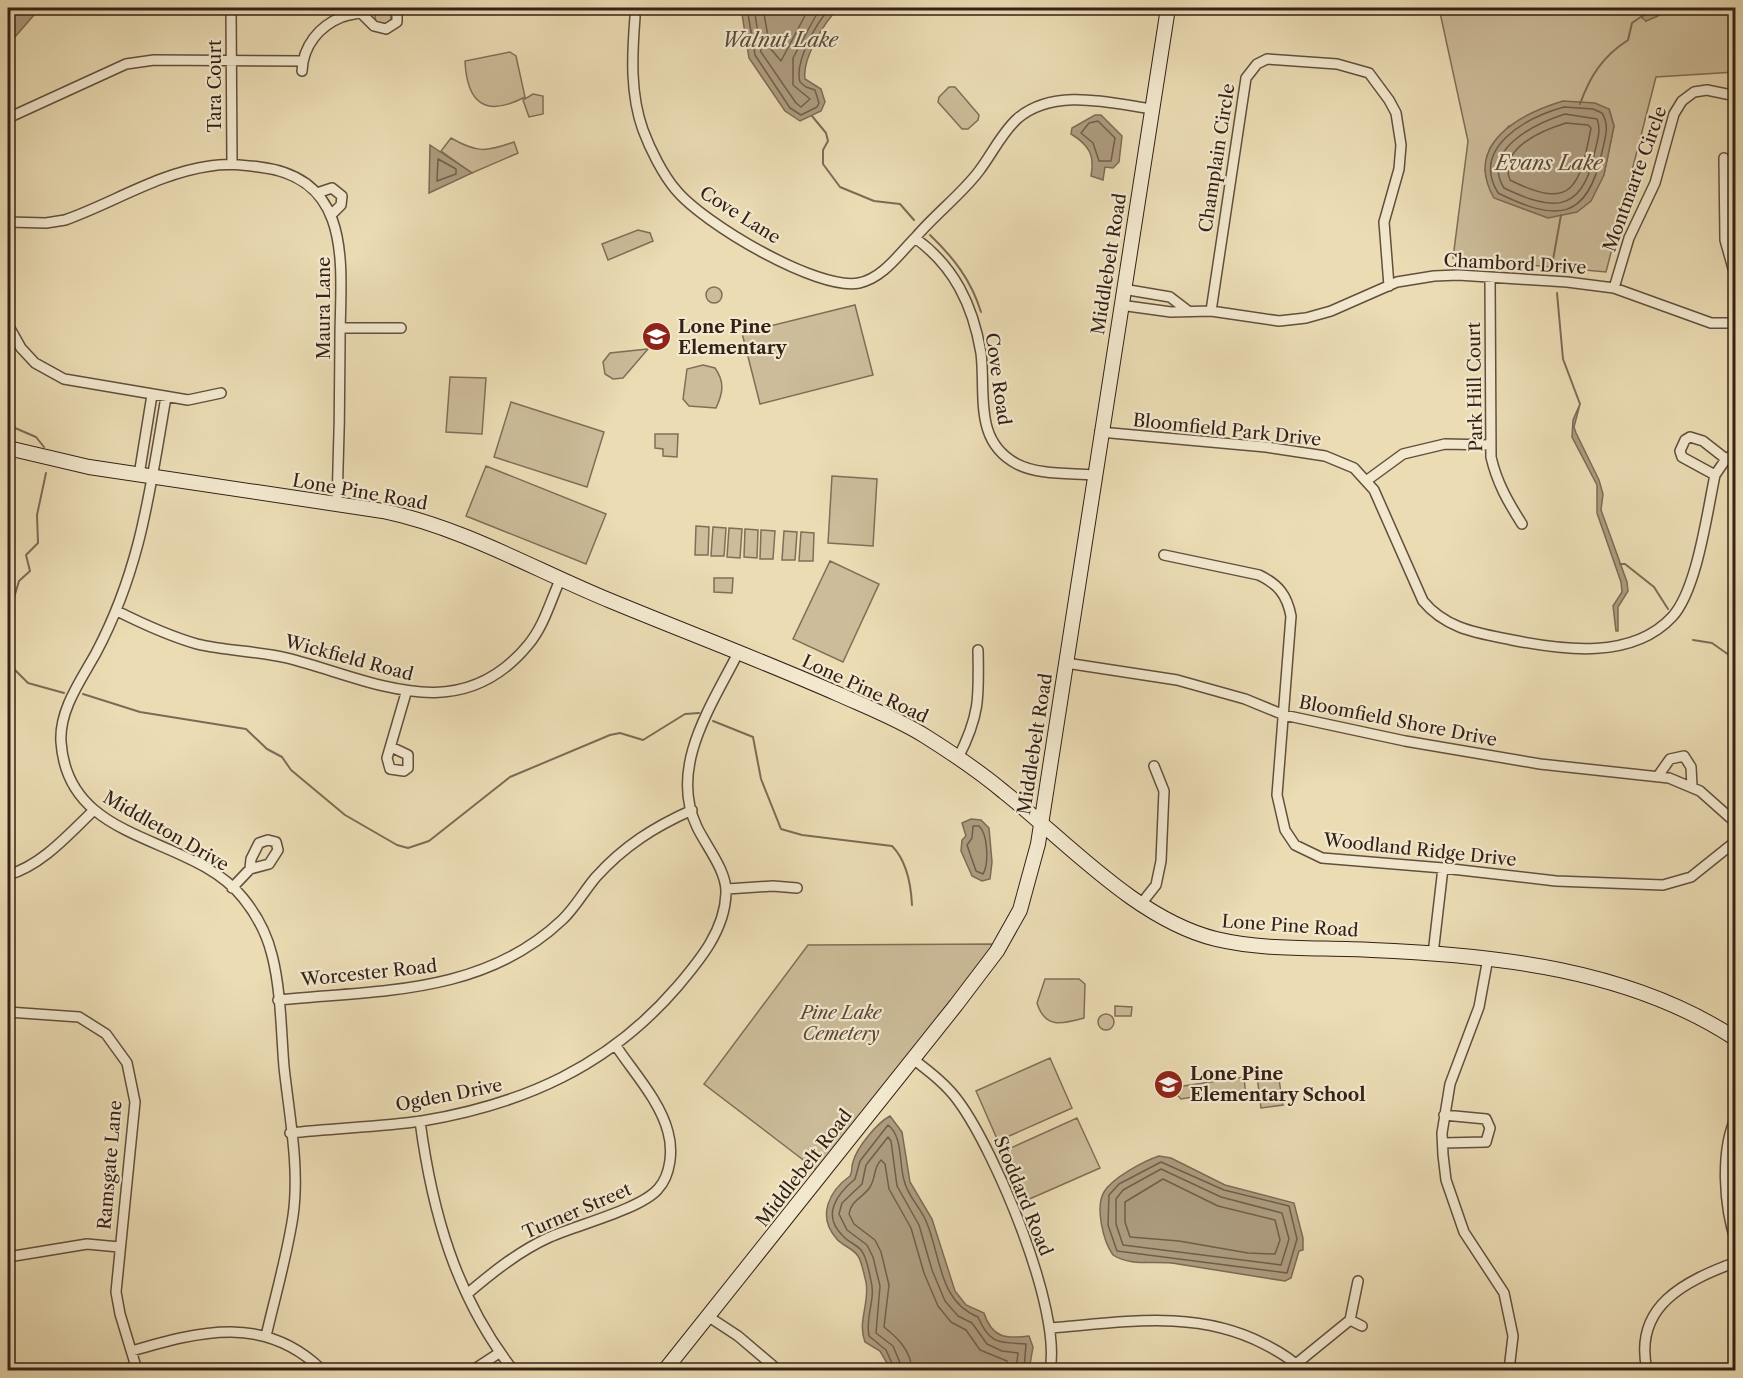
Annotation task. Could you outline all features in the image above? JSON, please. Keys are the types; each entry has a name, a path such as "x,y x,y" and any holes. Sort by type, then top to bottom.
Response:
{"street":[{"name":"Tara Court","path":"231,8 232,164"},
{"path":"8,118 126,64 154,60 232,60 302,66 307,47 326,25 345,16 363,15 373,8"},
{"path":"363,15 375,26 386,29 397,22 397,14 392,8"},
{"name":"Middlebelt Road","path":"665,1371 913,1059 1008,934 1028,887 1041,825 1100,432 1168,8"},
{"name":"Cove Lane","path":"635,17 633,75 635,107 644,133 674,189 690,205 718,225 775,257 813,276 838,283 861,283 874,278 915,238"},
{"name":"Champlain Circle","path":"1211,311 1246,78 1257,64 1267,59 1337,64 1369,73 1389,100 1397,119 1401,145 1399,169 1384,222 1389,286"},
{"name":"Montmarte Circle","path":"1614,288 1629,238 1655,183 1674,114 1682,101 1694,92 1707,90 1736,96"},
{"path":"915,238 935,213 979,171 1001,136 1020,117 1059,102 1081,100 1152,109"},
{"path":"1724,158 1725,240 1736,279"},
{"name":"Maura Lane","path":"8,222 46,223 65,220 187,170 232,164 271,168 294,175 317,193 331,215 340,241 342,265 337,504"},
{"path":"317,193 332,188 342,196 341,205 331,215"},
{"name":"Cove Road","path":"915,238 948,267 962,292 976,331 981,355 984,419 998,450 1019,465 1046,471 1094,475"},
{"name":"Chambord Drive","path":"1120,305 1171,312 1211,311 1279,321 1306,318 1331,311 1389,286 1434,276 1614,288 1711,322 1736,323"},
{"name":"Park Hill Court","path":"1490,278 1491,445 1496,477 1522,524"},
{"name":"Chambord Drive","path":"1123,289 1170,297 1187,310"},
{"path":"8,325 21,348 35,363 53,375 77,383 188,400 221,393"},
{"path":"340,328 401,328"},
{"name":"Middleton Drive","path":"152,395 139,546 117,611 69,704 61,731 61,742 68,770 79,795 93,811 120,828 209,870 232,888 241,896 258,921 272,954 290,1133 293,1214 266,1336"},
{"name":"Middleton Drive","path":"146,476 166,397"},
{"name":"Bloomfield Park Drive","path":"1100,432 1266,447 1325,456 1354,468 1374,490 1423,601 1433,613 1445,622 1487,635 1551,647 1592,649 1641,639 1658,630 1673,617 1685,598 1715,475 1726,459 1736,453"},
{"path":"1715,475 1682,457 1680,451 1685,440 1690,437 1703,441 1726,459"},
{"path":"1365,481 1403,454 1446,444 1491,445"},
{"name":"Lone Pine Road","path":"8,448 58,461 146,476 394,513 444,527 560,580 895,719 958,758 1005,792 1041,825 1142,904 1190,931 1240,943 1488,958 1569,973 1636,990 1702,1017 1736,1038"},
{"name":"Woodland Ridge Drive","path":"1164,555 1244,571 1271,580 1285,596 1291,616 1277,795 1284,830 1295,845 1322,858 1443,868 1556,881 1663,885 1691,877 1736,840"},
{"name":"Wickfield Road","path":"117,611 160,633 199,644 268,654 406,693 459,689 492,675 506,666 528,645 537,632 560,580"},
{"path":"958,758 973,727 979,700 978,650"},
{"path":"738,653 688,762 692,810 696,825 716,860 727,889 773,886 797,888"},
{"name":"Bloomfield Shore Drive","path":"1066,663 1177,680 1245,699 1284,715 1475,754 1658,776 1692,786 1715,801 1736,823"},
{"path":"391,747 406,693"},
{"path":"1658,776 1670,759 1684,756 1691,767 1692,786"},
{"path":"1142,904 1156,885 1161,861 1164,791 1154,766"},
{"name":"Worcester Road","path":"278,1000 410,989 463,978 500,962 534,942 562,920 594,879 622,849 652,828 692,810"},
{"path":"8,875 29,866 60,843 93,811"},
{"path":"1433,954 1443,868"},
{"path":"232,888 250,869"},
{"name":"Ogden Drive","path":"290,1133 420,1121 490,1107 525,1095 569,1075 616,1046 657,1010 693,968 719,930 727,889"},
{"path":"1488,958 1479,1007 1450,1084 1444,1115 1443,1143 1446,1180 1464,1232 1504,1293 1513,1335 1509,1371"},
{"name":"Ramsgate Lane","path":"8,1012 79,1017 106,1034 127,1063 135,1102 116,1292 137,1371"},
{"name":"Turner Street","path":"467,1294 494,1271 525,1251 549,1238 645,1199 665,1180 670,1145 664,1120 616,1046"},
{"name":"Stoddard Road","path":"913,1059 935,1076 958,1100 983,1138 1031,1258 1051,1328 1050,1371"},
{"path":"1443,1143 1486,1142 1490,1128 1486,1119 1444,1115"},
{"path":"1736,1117 1725,1172 1736,1242"},
{"path":"420,1121 427,1176 437,1220 467,1294 499,1353 513,1371"},
{"path":"8,1257 87,1244 119,1247"},
{"path":"1647,1371 1648,1326 1657,1310 1674,1291 1705,1274 1736,1262"},
{"path":"1051,1328 1163,1320 1214,1324 1254,1338 1299,1367 1350,1320 1358,1281"},
{"path":"710,1317 738,1336 778,1371"},
{"path":"1350,1320 1362,1326"},
{"path":"132,1352 186,1335 220,1332 266,1336 302,1352 322,1371"},
{"path":"473,1371 499,1353"}],"green space":[{"path":"1439,8 1647,8 1646,21 1658,16 1663,8 1735,8 1735,72 1656,77 1606,272 1453,258 1468,141","holes":["1609,109 1614,126 1604,174 1485,171 1490,148 1509,126"]},
{"path":"383,9 391,17 383,25 375,17"},
{"path":"510,52 516,56 525,97 499,106 481,103 474,96 470,87 465,61"},
{"path":"949,87 955,87 979,115 978,120 968,129 962,129 938,102 939,97"},
{"path":"533,94 543,96 543,114 529,117 523,100"},
{"path":"451,138 468,146 482,149 496,148 514,142 518,153 472,173 441,151"},
{"path":"638,230 650,233 653,241 608,260 602,244"},
{"path":"714,287 722,295 714,303 706,295"},
{"path":"855,305 873,375 760,404 742,333"},
{"path":"648,349 623,378 613,379 605,374 603,362 610,353"},
{"path":"703,365 715,368 722,383 716,408 689,406 683,399 687,369"},
{"path":"450,377 486,378 482,434 446,432"},
{"path":"511,402 604,432 587,487 494,457"},
{"path":"655,434 678,434 677,457 663,456 663,449 655,448"},
{"path":"486,466 606,514 586,564 466,516"},
{"path":"832,476 877,479 873,546 828,543"},
{"path":"696,526 709,527 708,555 695,555"},
{"path":"713,527 726,528 724,556 711,556"},
{"path":"729,528 742,529 740,558 727,557"},
{"path":"745,529 758,530 757,558 744,557"},
{"path":"761,530 775,531 773,559 760,559"},
{"path":"784,531 797,532 795,560 782,560"},
{"path":"801,532 814,533 813,561 799,561"},
{"path":"830,561 879,584 843,662 793,639"},
{"path":"714,578 733,578 732,593 714,592"},
{"name":"Pine Lake Cemetery","path":"995,944 819,1172 704,1084 808,945"},
{"path":"1045,979 1079,979 1085,984 1084,1018 1062,1023 1050,1021 1045,1017 1037,1003"},
{"path":"1115,1006 1132,1007 1131,1016 1115,1016"},
{"path":"1106,1014 1114,1022 1106,1030 1098,1022"},
{"path":"1050,1058 1072,1108 998,1141 976,1091"},
{"path":"1278,1073 1283,1105 1261,1108 1257,1076"},
{"path":"1244,1077 1246,1098 1231,1102 1223,1092 1181,1099 1178,1096 1177,1087"},
{"path":"1077,1118 1100,1168 1025,1201 1002,1152"}],"water":[{"path":"8,8 40,8 8,45"},
{"name":"Walnut Lake","path":"741,8 839,8 815,41 805,71 805,79 821,89 825,102 821,111 800,121 785,111 749,58"},
{"path":"1647,8 1663,8 1658,16 1646,21 1642,18"},
{"name":"Evans Lake","path":"1563,101 1595,103 1609,109 1614,126 1604,175 1591,201 1577,212 1548,218 1494,198 1486,179 1486,162 1491,147 1514,123"},
{"path":"1095,115 1101,115 1122,136 1119,162 1113,168 1105,167 1103,180 1091,176 1092,162 1089,151 1071,134 1072,128"},
{"path":"430,145 472,173 429,193"},
{"path":"1580,404 1574,427 1599,480 1603,494 1601,510 1627,582 1628,591 1618,607 1618,631 1616,631 1613,606 1622,592 1621,582 1597,513 1597,485 1572,437 1573,420"},
{"path":"971,819 981,820 989,828 992,862 990,879 982,881 972,876 961,851 962,840 966,836 962,823"},
{"path":"890,1116 902,1132 910,1182 932,1219 955,1291 966,1305 984,1313 991,1328 996,1332 1007,1337 1029,1336 1033,1347 1029,1370 891,1370 880,1351 865,1342 862,1327 867,1290 862,1265 856,1253 838,1241 830,1230 827,1213 831,1196 850,1176 855,1156 863,1143 879,1124"},
{"path":"1159,1156 1171,1158 1225,1185 1294,1203 1303,1238 1303,1250 1299,1251 1291,1278 1285,1281 1170,1263 1128,1261 1113,1255 1101,1224 1101,1198 1108,1187 1121,1176"}],"waterway":[{"path":"1580,104 1598,68 1611,53 1628,40 1632,23 1645,14"},
{"path":"812,116 826,133 828,141 823,150 823,164 840,187 874,201 900,204 914,220"},
{"path":"1551,271 1561,215"},
{"path":"930,235 961,270 981,312"},
{"path":"1557,293 1563,359 1580,404"},
{"path":"8,425 36,437 44,447"},
{"path":"8,618 19,581 30,571 26,555 38,543 37,515 46,473"},
{"path":"1620,564 1625,564 1654,587 1668,609"},
{"path":"1693,640 1712,643 1736,660"},
{"path":"8,663 28,683 64,693"},
{"path":"83,694 140,712 246,729 267,749 282,757 291,770 345,815 397,845 408,848 429,841 510,777 610,735 620,733 643,740 685,714 699,713"},
{"path":"713,721 753,737 761,779 781,829 802,835 892,846 907,874 912,905"}],"place":[{"name":"Lone Pine Elementary","path":"657,337"},
{"name":"Lone Pine Elementary School","path":"1169,1084"}]}
